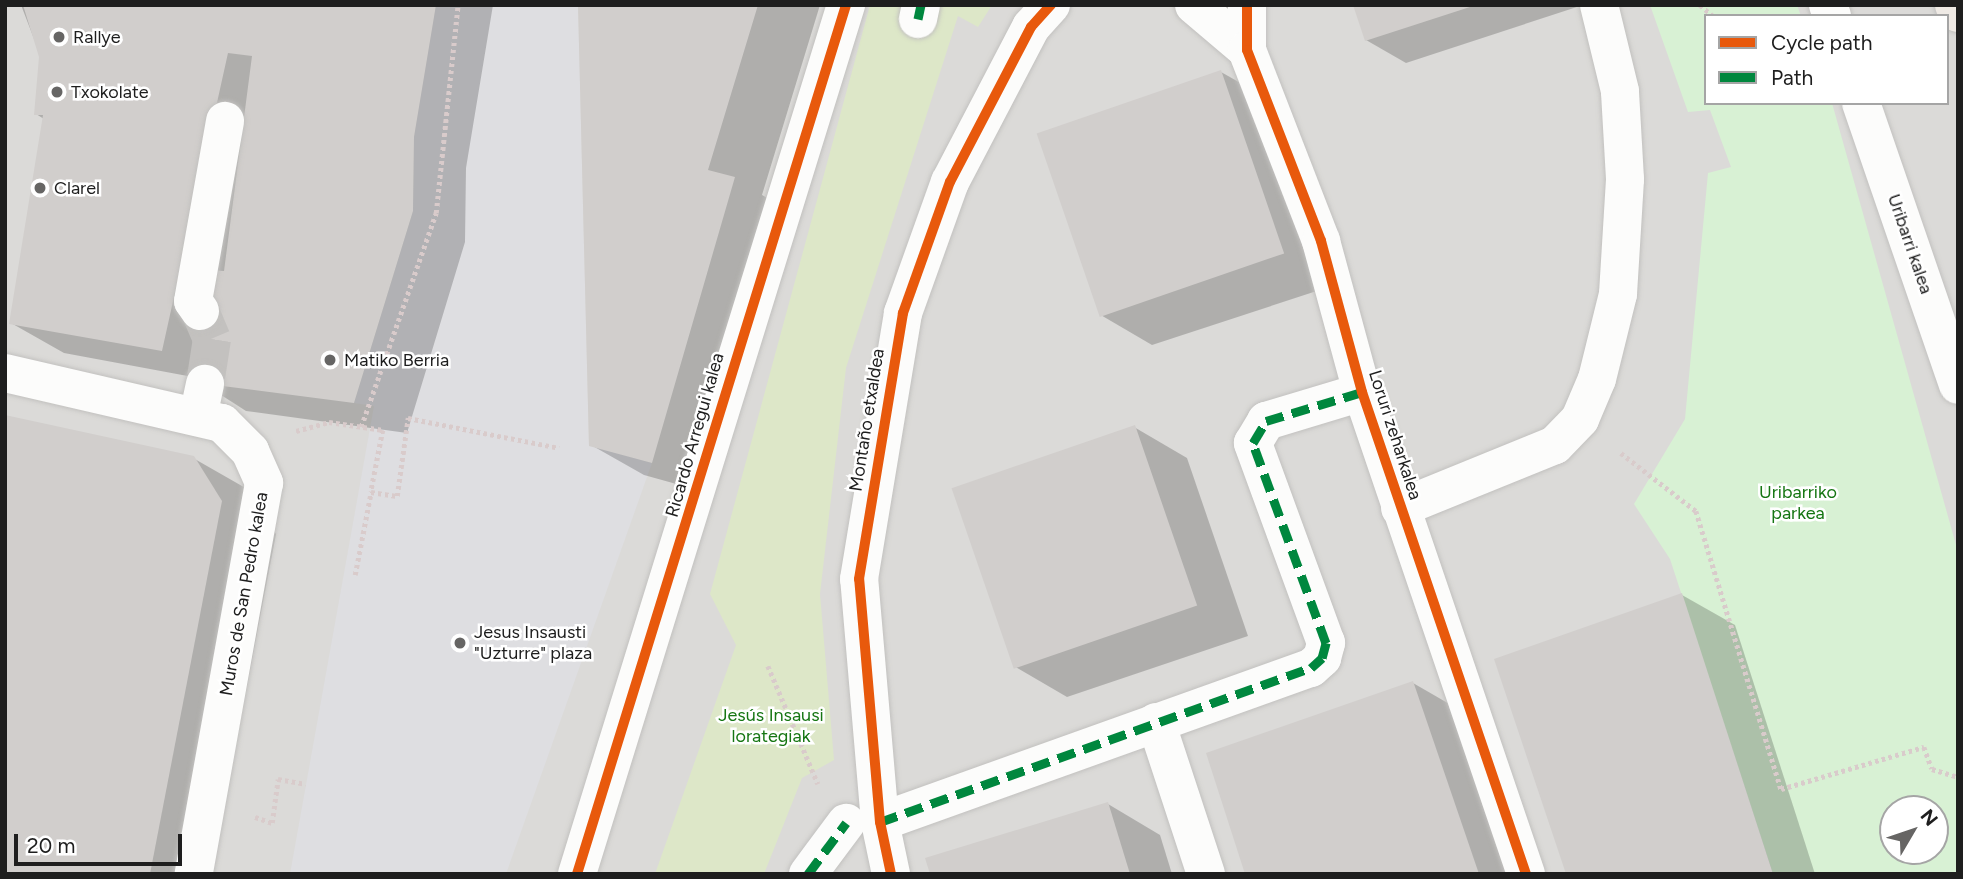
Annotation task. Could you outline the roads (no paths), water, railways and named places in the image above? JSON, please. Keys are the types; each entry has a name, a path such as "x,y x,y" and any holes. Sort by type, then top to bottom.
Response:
{"main road":[{"path":"1954,5 1958,13"}],"street":[{"name":"Ricardo Arregui kalea","path":"577,874 846,5"},
{"name":"Montaño etxaldea","path":"891,874 863,823 859,579 903,313 950,182 1031,27 1051,5"},
{"name":"Loruri zeharkalea","path":"1194,5 1247,50"},
{"name":"Loruri zeharkalea","path":"1247,5 1247,50 1321,242 1362,392 1526,874"},
{"name":"Loruri zeharkalea","path":"1400,508 1555,445 1580,419 1597,379 1618,293 1625,179 1620,91 1599,5"},
{"name":"Uribarri kalea","path":"1862,105 1958,386"},
{"path":"200,312 193,301 225,121"},
{"name":"Muros de San Pedro kalea","path":"5,373 201,400 250,451 264,483 194,874"},
{"path":"808,874 863,823 1311,668 1322,658 1326,643 1253,443 1266,421 1362,392"},
{"path":"1156,722 1206,874"}],"tunnel":[{"path":"200,311 212,339 205,384"}],"place":[{"name":"Rallye","path":"59,37"},
{"name":"Txokolate","path":"57,92"},
{"name":"Clarel","path":"40,188"},
{"name":"Matiko Berria","path":"330,360"},
{"name":"Jesus Insausti \"Uzturre\" plaza","path":"460,643"}],"park label":[{"name":"Uribarriko parkea","path":"1798,503"},
{"name":"Jesús Insausi lorategiak","path":"771,726"}]}
